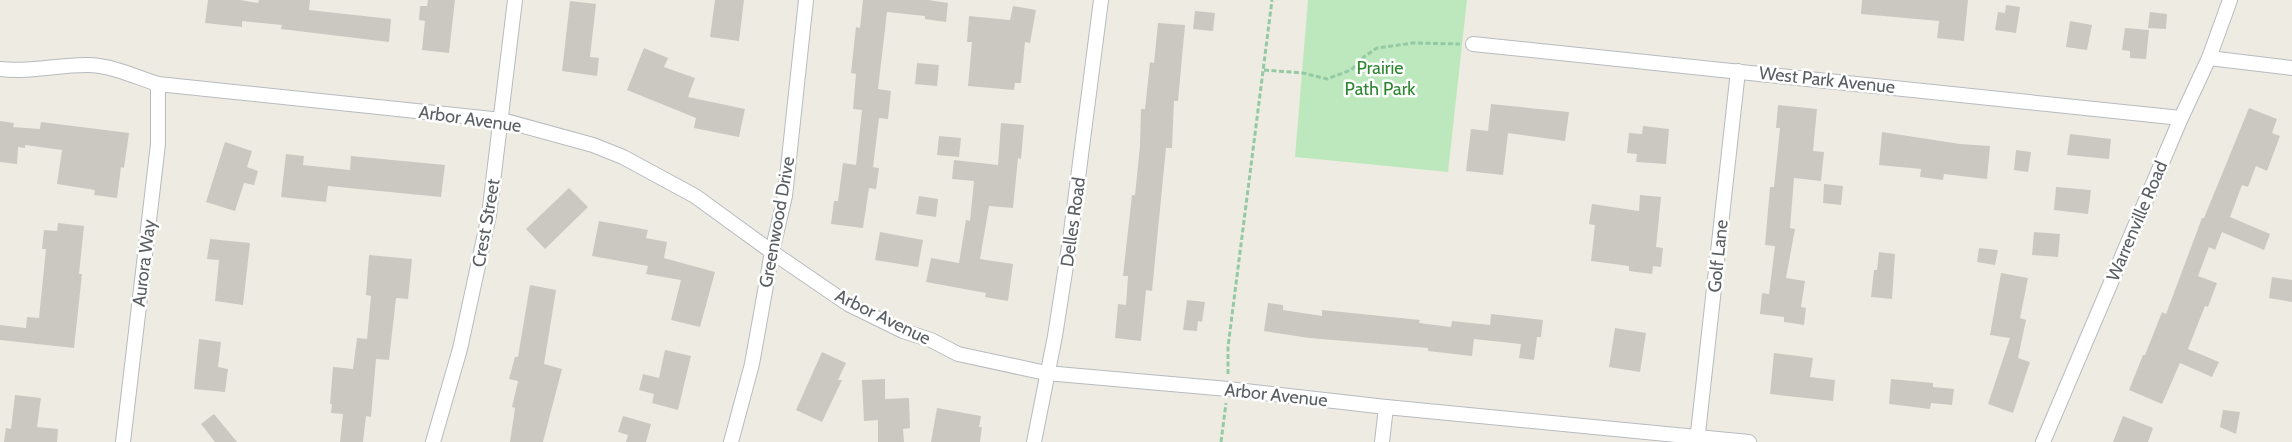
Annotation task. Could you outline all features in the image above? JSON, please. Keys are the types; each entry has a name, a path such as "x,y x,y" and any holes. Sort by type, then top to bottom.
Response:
{"street":[{"name":"Crest Street","path":"433,442 475,287 489,215 502,120 515,0"},
{"name":"Greenwood Drive","path":"731,442 752,364 772,252 785,196 806,0"},
{"name":"Delles Road","path":"1034,442 1046,373 1055,336 1070,240 1101,0"},
{"name":"Warrenville Road","path":"2043,442 2181,118 2209,58 2230,0"},
{"name":"West Park Avenue","path":"1473,44 2181,118"},
{"path":"2209,58 2292,68"},
{"name":"Arbor Avenue","path":"0,69 10,71 98,66 158,84 502,120 561,135 623,157 696,196 772,252 848,304 903,331 931,340 958,354 1046,373 1228,389 1697,440 1749,442"},
{"name":"Golf Lane","path":"1697,440 1738,71"},
{"name":"Aurora Way","path":"123,442 158,144 158,84"},
{"path":"1382,442 1386,407"}],"path":[{"path":"1221,442 1228,389 1228,348 1272,0"},
{"path":"1264,70 1303,73 1327,79 1352,70 1365,56 1377,48 1413,44 1473,44"}],"green space":[{"name":"Prairie Path Park","path":"1308,0 1467,0 1448,172 1295,157"}],"building":[{"path":"208,0 240,0 258,3 259,0 310,0 309,10 391,19 389,42 281,29 282,25 242,21 242,27 205,23"},
{"path":"428,0 455,0 449,53 422,50 425,21 419,20 420,6 427,6"},
{"path":"715,0 744,0 739,41 710,37"},
{"path":"863,0 928,0 948,3 946,22 925,19 925,16 887,12 878,89 891,91 888,119 879,118 873,167 879,168 876,189 869,188 863,228 831,224 834,201 838,201 843,163 856,165 862,110 853,109 856,74 851,73 856,27 860,28"},
{"path":"1862,0 1968,0 1964,41 1937,38 1939,21 1861,14"},
{"path":"570,1 596,4 590,57 599,58 597,76 562,71"},
{"path":"2006,5 2020,7 2016,33 1995,30 1998,12 2005,13"},
{"path":"1013,6 1036,10 1030,43 1025,42 1021,83 1015,83 1014,90 968,86 972,42 967,42 969,16 1010,20"},
{"path":"1195,11 1215,13 1213,31 1193,29"},
{"path":"2150,12 2167,14 2166,29 2148,28"},
{"path":"2070,21 2092,25 2087,50 2066,47"},
{"path":"1158,23 1185,25 1178,101 1174,101 1172,148 1166,148 1152,291 1146,290 1141,341 1115,338 1118,304 1126,305 1128,276 1123,276 1132,195 1135,195 1140,146 1141,109 1145,109 1150,62 1154,63"},
{"path":"2125,28 2149,30 2146,59 2130,58 2130,51 2122,50"},
{"path":"644,48 668,58 664,67 695,78 688,97 745,109 739,137 694,128 696,118 627,90"},
{"path":"917,63 939,65 937,86 915,84"},
{"path":"1491,104 1569,112 1565,141 1508,133 1503,175 1466,171 1471,129 1488,131"},
{"path":"1778,105 1817,109 1813,151 1824,152 1821,181 1794,178 1790,228 1795,229 1786,278 1805,281 1801,307 1806,308 1804,325 1784,322 1784,317 1760,314 1762,293 1769,294 1775,246 1765,245 1770,187 1774,187 1780,128 1776,128"},
{"path":"2249,108 2277,119 2272,133 2280,136 2267,171 2256,166 2248,187 2242,185 2230,217 2270,234 2264,250 2222,232 2215,250 2209,247 2198,276 2217,283 2208,307 2205,306 2188,349 2219,362 2212,377 2180,363 2162,404 2129,390 2162,312 2166,314 2202,218 2204,218"},
{"path":"0,121 14,123 13,127 40,129 41,122 129,133 124,168 121,167 117,198 94,195 95,190 57,184 62,150 25,145 25,148 18,147 17,164 0,162"},
{"path":"1001,123 1024,125 1021,159 1018,158 1013,208 989,206 980,259 1013,264 1008,301 985,297 986,293 926,282 931,258 959,263 966,220 970,221 974,181 952,179 954,160 998,165"},
{"path":"1643,126 1669,129 1666,164 1636,162 1637,154 1627,153 1629,133 1642,134"},
{"path":"1882,132 1960,144 1990,146 1987,179 1944,174 1943,180 1920,177 1921,169 1879,165"},
{"path":"2070,134 2111,139 2109,159 2067,155"},
{"path":"939,136 961,138 959,157 937,155"},
{"path":"225,142 252,151 247,167 258,171 254,185 244,183 235,211 206,202"},
{"path":"2016,150 2031,152 2028,172 2014,170"},
{"path":"286,154 304,156 303,165 350,170 351,156 445,165 441,197 328,186 326,202 281,197"},
{"path":"1824,184 1843,186 1841,205 1823,203"},
{"path":"2056,187 2091,190 2088,214 2054,210"},
{"path":"569,188 588,207 545,249 526,229"},
{"path":"1640,195 1661,197 1656,247 1663,248 1661,267 1653,266 1652,274 1629,271 1629,266 1591,261 1595,225 1589,224 1592,204 1639,211"},
{"path":"919,196 938,199 936,217 916,214"},
{"path":"599,221 648,230 646,238 667,242 664,258 715,272 700,327 671,320 681,280 646,274 648,266 592,256"},
{"path":"58,223 84,226 79,274 82,274 74,348 0,340 0,325 26,328 27,317 39,318 46,249 42,249 44,230 57,231"},
{"path":"880,232 923,240 918,267 875,260"},
{"path":"2034,232 2060,234 2058,257 2032,255"},
{"path":"210,239 250,243 243,305 215,301 219,260 207,259"},
{"path":"1979,248 1998,250 1995,265 1977,262"},
{"path":"1879,252 1895,254 1892,299 1871,297 1874,270 1877,270"},
{"path":"369,255 412,259 408,299 396,298 389,360 376,359 371,417 366,416 363,442 340,442 343,414 331,413 332,404 330,404 333,367 353,369 357,338 367,339 371,296 366,295"},
{"path":"2001,273 2028,278 2020,318 2026,320 2018,358 2030,362 2013,413 1988,404 2010,338 1990,335"},
{"path":"2272,277 2292,280 2292,302 2269,298"},
{"path":"530,285 556,290 544,364 562,369 543,442 510,442 515,408 512,407 518,381 509,379 515,357 518,357"},
{"path":"1187,300 1205,302 1202,322 1198,321 1197,331 1183,330"},
{"path":"1268,303 1283,305 1283,310 1322,316 1322,310 1420,320 1419,323 1451,327 1452,321 1490,325 1491,314 1543,320 1541,337 1537,337 1534,360 1519,358 1521,344 1474,339 1472,356 1428,351 1428,348 1309,338 1264,331"},
{"path":"1615,328 1646,333 1640,372 1609,367"},
{"path":"199,339 221,342 218,367 228,369 225,392 194,389"},
{"path":"665,350 691,356 678,410 652,403 654,394 639,390 643,374 659,378"},
{"path":"822,352 846,363 838,380 842,380 822,422 796,410"},
{"path":"1774,353 1813,358 1810,377 1835,380 1833,401 1770,394"},
{"path":"885,379 885,399 909,398 910,428 903,429 904,442 878,442 878,420 864,421 862,380"},
{"path":"1891,379 1933,383 1933,387 1954,389 1952,405 1931,403 1930,409 1889,404"},
{"path":"15,395 41,398 37,427 58,429 57,442 4,442 6,428 11,429"},
{"path":"937,408 981,416 979,427 982,427 980,442 931,442"},
{"path":"2223,410 2240,412 2236,434 2220,427"},
{"path":"214,414 237,442 215,442 201,424"},
{"path":"623,416 651,424 646,442 626,442 628,435 618,432"},
{"path":"2123,416 2153,428 2148,442 2113,442"}]}
